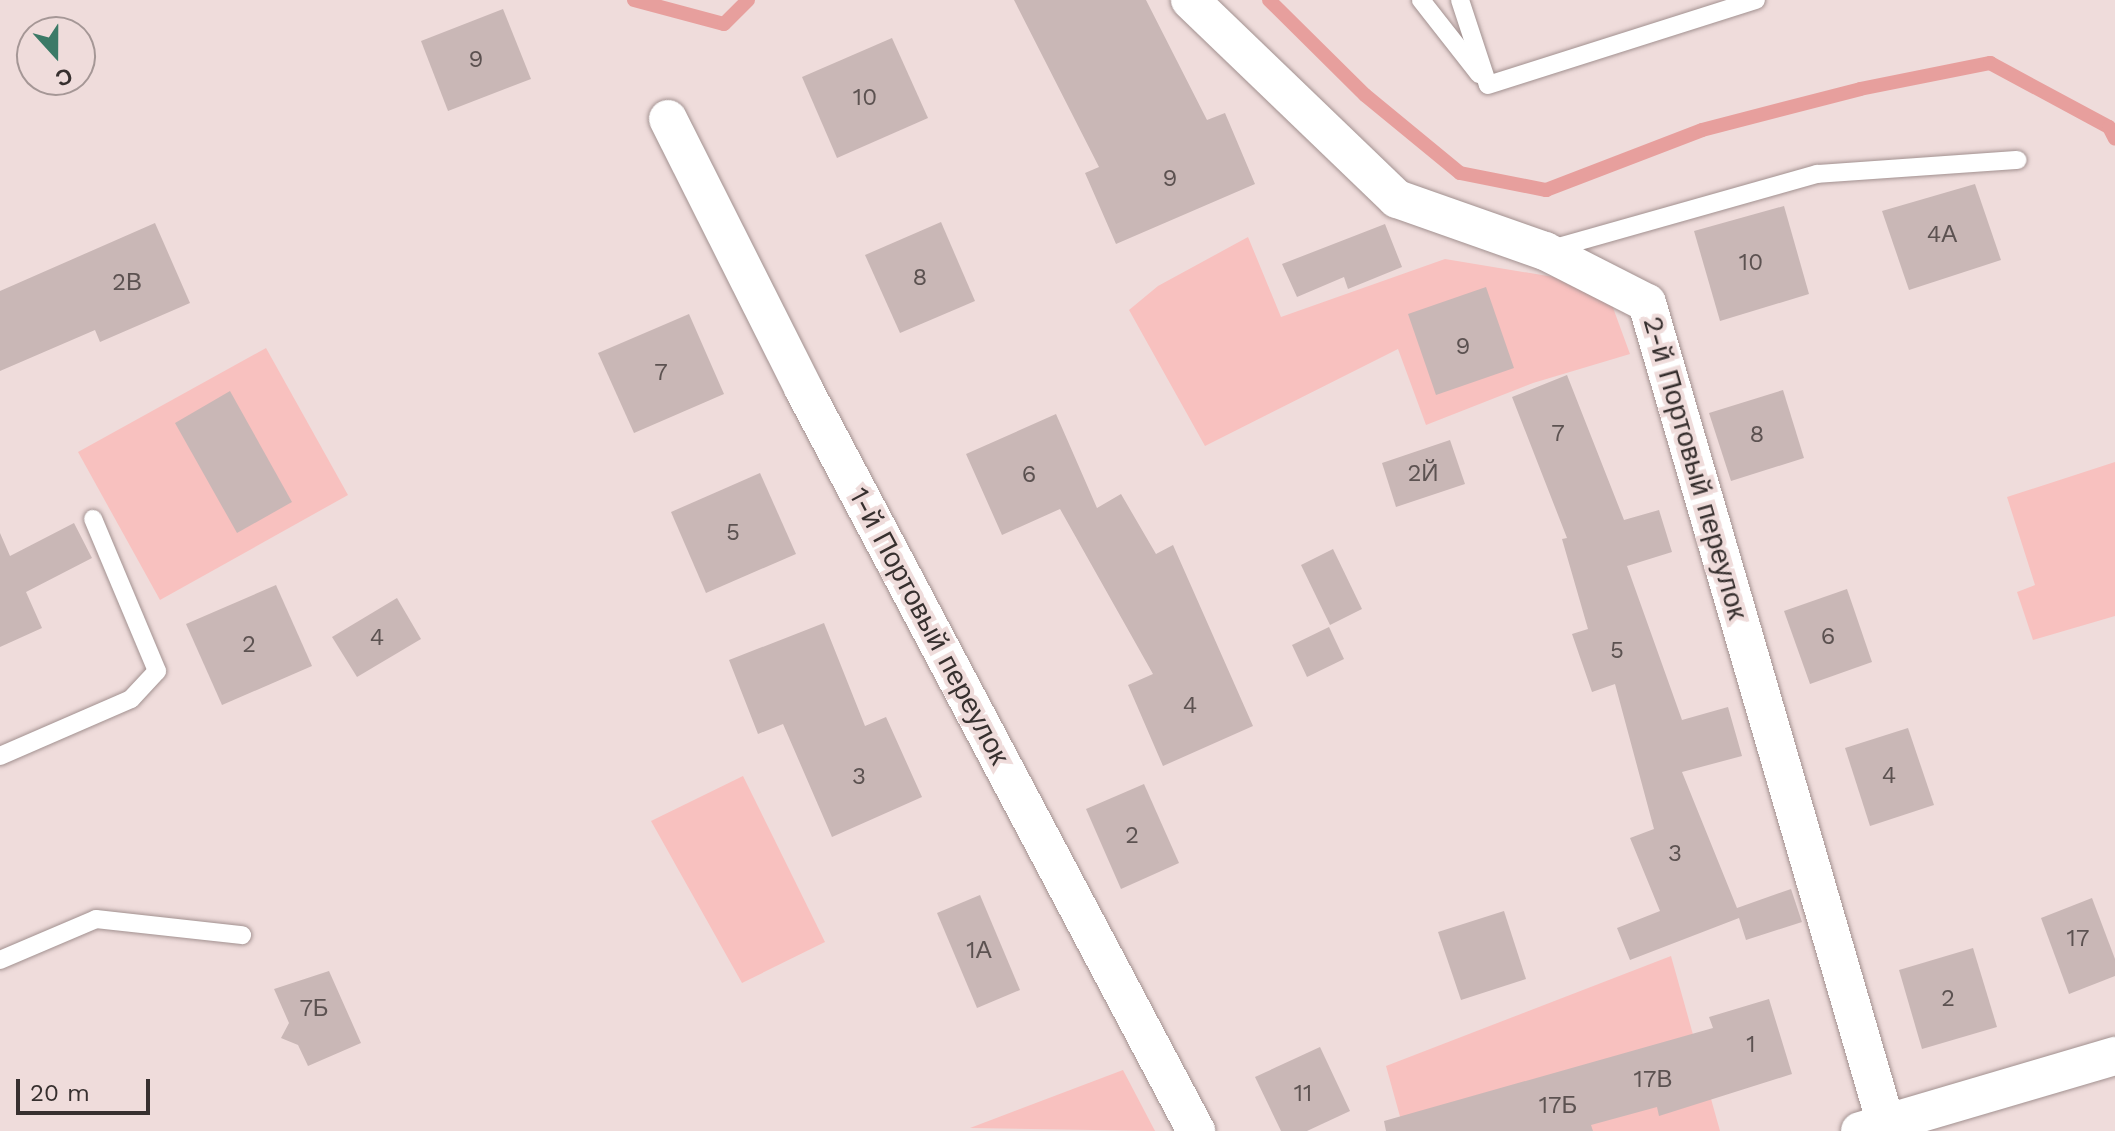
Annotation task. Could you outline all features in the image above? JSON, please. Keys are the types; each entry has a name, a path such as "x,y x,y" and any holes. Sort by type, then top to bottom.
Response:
{"street":[{"name":"2-й Портовый переулок","path":"1190,0 1397,199 1545,251 1647,303 1873,1127"},
{"name":"1-й Портовый переулок","path":"668,119 803,388 1196,1131"},
{"path":"1873,1127 2115,1056"}],"lane":[{"path":"1421,0 1488,85"},
{"path":"1460,0 1488,85"},
{"path":"1488,85 1756,0"},
{"path":"1545,251 1817,174 2018,160"},
{"path":"0,756 131,699 157,671 93,519"},
{"path":"0,960 96,919 242,935"}],"shaded area":[{"path":"1248,237 1281,317 1445,259 1584,282 1612,305 1630,354 1533,383 1426,425 1398,349 1205,446 1129,310 1158,286"},
{"path":"266,348 348,495 160,600 78,452"},
{"path":"2115,462 2115,616 2033,640 2017,592 2035,585 2007,497"},
{"path":"743,776 825,942 742,983 651,821"},
{"path":"1671,956 1720,1131 1404,1131 1386,1066"},
{"path":"1123,1070 1155,1131 970,1128"}],"building":[{"path":"1014,0 1146,0 1207,120 1225,113 1255,184 1116,244 1085,173 1099,167"},
{"path":"503,9 531,79 448,111 421,41"},
{"path":"892,38 928,118 837,158 802,77"},
{"path":"1975,184 2001,260 1909,290 1882,211"},
{"path":"1784,206 1809,294 1720,321 1694,231"},
{"path":"941,222 975,301 900,333 865,255"},
{"path":"155,223 190,303 100,342 95,330 0,371 0,291"},
{"path":"1385,224 1402,267 1348,289 1344,277 1297,297 1282,264"},
{"path":"1486,287 1514,368 1436,395 1408,314"},
{"path":"689,314 724,394 634,433 598,353"},
{"path":"1567,375 1624,520 1659,510 1672,552 1627,566 1682,720 1728,707 1742,756 1682,772 1737,908 1791,889 1802,922 1746,940 1739,918 1630,960 1617,928 1660,911 1630,838 1654,829 1615,684 1592,692 1572,634 1588,629 1562,539 1567,538 1512,397"},
{"path":"1783,390 1804,458 1731,481 1709,413"},
{"path":"230,391 292,502 237,533 175,423"},
{"path":"1056,414 1097,508 1121,494 1156,554 1173,545 1253,726 1163,766 1128,685 1153,674 1060,509 1002,535 966,454"},
{"path":"1450,440 1465,484 1396,507 1382,463"},
{"path":"760,473 796,554 706,593 671,512"},
{"path":"74,523 92,558 26,592 42,628 0,647 0,533 10,556"},
{"path":"1333,549 1362,609 1330,625 1301,565"},
{"path":"276,585 312,666 222,705 186,624"},
{"path":"1847,589 1872,662 1810,684 1784,611"},
{"path":"397,598 421,639 357,677 332,637"},
{"path":"824,623 865,726 886,717 922,797 832,837 783,724 758,734 729,660"},
{"path":"1329,627 1344,659 1307,677 1292,645"},
{"path":"1908,728 1934,805 1870,826 1845,748"},
{"path":"1144,784 1179,863 1121,889 1086,809"},
{"path":"980,895 1020,990 977,1008 937,913"},
{"path":"2092,898 2115,959 2115,976 2069,994 2041,918"},
{"path":"1504,911 1526,979 1461,1000 1438,932"},
{"path":"1973,948 1997,1027 1922,1049 1899,970"},
{"path":"329,971 361,1043 308,1066 298,1045 281,1038 289,1023 274,989"},
{"path":"1769,999 1792,1074 1659,1116 1657,1107 1591,1125 1593,1131 1386,1131 1384,1121 1713,1028 1709,1017"},
{"path":"1320,1047 1350,1111 1307,1131 1281,1131 1255,1077"}],"waterway":[{"path":"634,0 724,24 748,0"},
{"path":"1269,0 1365,95 1460,173 1546,190 1702,130 1860,89 1990,63 2109,127 2115,139"}]}
